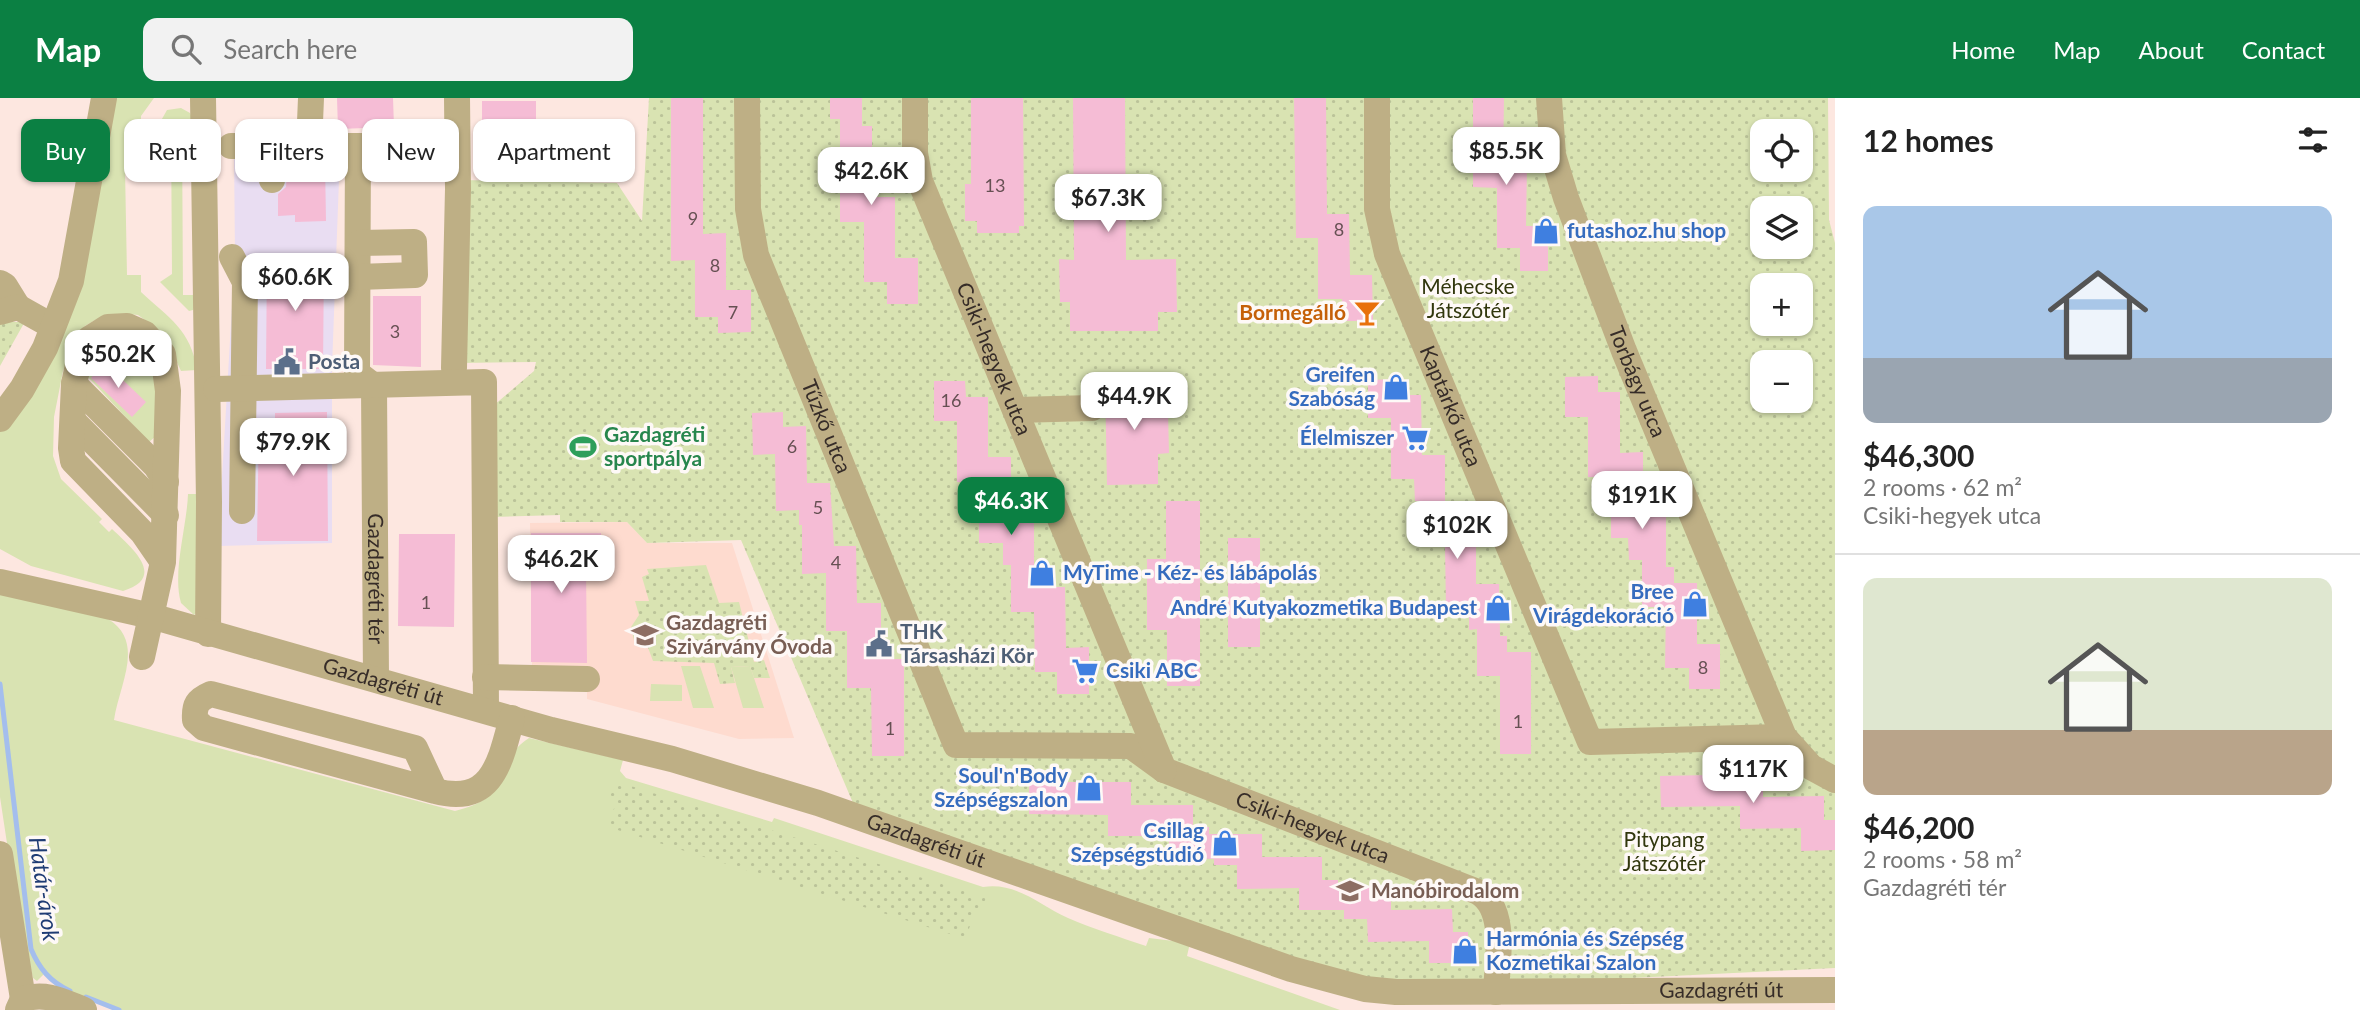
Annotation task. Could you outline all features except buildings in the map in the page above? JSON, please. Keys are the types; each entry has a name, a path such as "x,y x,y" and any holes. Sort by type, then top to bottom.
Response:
{"street":[{"path":"0,419 22,389 45,348 71,281 104,98"},
{"path":"203,98 209,499 208,634"},
{"path":"310,119 311,98"},
{"path":"457,98 457,119"},
{"name":"Tűzkő utca","path":"747,98 748,210 756,256 956,745"},
{"name":"Csiki-hegyek utca","path":"915,98 915,153 920,181 1164,770"},
{"name":"Kaptárkő utca","path":"1377,98 1377,209 1387,254 1590,742 1784,737"},
{"name":"Torbágy utca","path":"1549,98 1553,155 1566,198 1624,351 1784,737 1811,766 1835,780"},
{"path":"348,146 362,146"},
{"path":"358,146 358,277 366,379"},
{"path":"454,368 457,182"},
{"path":"0,396 43,321 77,241"},
{"path":"358,277 415,275 414,242 359,243"},
{"path":"232,257 245,282 242,511"},
{"path":"0,283 5,286 9,310 43,321"},
{"path":"142,657 163,562 166,515 166,370 163,355 151,340 127,326 118,326 99,331 81,351 74,384 71,448 73,461 143,533 163,562"},
{"path":"216,389 366,379 484,382 486,709"},
{"name":"Gazdagréti tér","path":"366,379 376,438 376,678"},
{"path":"74,384 156,466 166,481"},
{"path":"1016,410 1092,408"},
{"path":"73,421 166,515"},
{"name":"Gazdagréti út","path":"0,566 30,586"},
{"name":"Gazdagréti út","path":"0,582 30,586 151,617 512,718 625,746 818,803 1326,980 1396,992 1795,1000 1835,990"},
{"path":"485,677 587,679"},
{"path":"435,791 415,748 211,694 200,699 194,708 195,720 205,728 435,791 454,796 480,790 490,779 512,718"},
{"name":"Csiki-hegyek utca","path":"956,745 1131,746 1164,770 1485,896 1496,916 1496,992"},
{"path":"0,854 20,1005 37,995 51,996 84,1010"}],"shaded area":[{"path":"234,152 235,182 339,182 332,367 332,543 218,546 235,255"},
{"name":"Gazdagréti Szivárvány Óvoda","path":"627,522 647,543 732,543 794,738 739,739 587,699 587,667 532,667 530,523"}],"green space":[{"path":"116,98 154,98 141,119 124,119 127,275 141,275 141,292 184,335 190,345 197,370 181,371 164,334 138,315 128,314 95,320 85,326 63,371 54,417 53,456 61,479 102,519 99,522 109,532 112,529 142,561 143,578 123,591 31,566 0,549 0,427 19,403 89,182 110,182 109,119"},
{"path":"649,98 1828,98 1829,220 1835,243 1835,968 1389,990 856,810 741,540 647,543 627,522 560,522 560,515 493,517 493,406 534,371 536,362 460,363 461,180 617,183 642,221"},
{"path":"181,108 190,113 193,119 162,119 167,110"},
{"path":"171,182 182,182 183,295 198,295 193,310 189,311 160,282 172,274"},
{"path":"0,322 23,322 23,325 0,366"},
{"path":"117,344 129,345 139,350 155,367 155,437 149,442 88,377 98,357"},
{"path":"188,494 199,494 198,611 194,615 181,603 178,578"},
{"path":"706,565 719,603 739,602 754,662 764,660 770,678 754,678 750,666 731,667 735,683 720,684 714,663 653,661 647,645 635,645 631,627 639,615 635,601 649,601 642,577 649,574 647,569"},
{"path":"0,590 108,619 119,629 126,640 128,652 114,720 455,811 489,796 498,787 511,757 529,738 623,760 620,771 626,778 772,822 774,818 983,887 995,886 1017,891 1068,918 1146,946 1149,938 1190,943 1187,956 1340,1010 119,1010 67,990 45,973 37,981 33,978 18,916 0,797"},
{"path":"681,666 700,666 714,708 693,708"},
{"path":"750,666 764,708 743,708 731,667"},
{"path":"651,684 682,685 682,701 650,701"},
{"path":"615,781 986,898 981,913 974,912 966,939 608,827 617,799 610,797"}],"waterway":[{"name":"Határ-árok","path":"0,684 31,949 46,974 70,991"},
{"name":"Határ-árok","path":"86,997 119,1010"}],"place":[{"name":"futashoz.hu shop","path":"1546,231"},
{"name":"Bormegálló","path":"1367,313"},
{"name":"Posta","path":"287,362"},
{"name":"Greifen Szabóság","path":"1396,387"},
{"name":"Élelmiszer","path":"1415,438"},
{"name":"Gazdagréti sportpálya","path":"583,447"},
{"name":"MyTime - Kéz- és lábápolás","path":"1042,573"},
{"name":"Bree Virágdekoráció","path":"1695,604"},
{"name":"André Kutyakozmetika Budapest","path":"1498,608"},
{"name":"Gazdagréti Szivárvány Óvoda","path":"645,635"},
{"name":"THK Társasházi Kör","path":"879,644"},
{"name":"Csiki ABC","path":"1085,671"},
{"name":"Soul'n'Body Szépségszalon","path":"1089,788"},
{"name":"Csillag Szépségstúdió","path":"1225,843"},
{"name":"Manóbirodalom","path":"1350,891"},
{"name":"Harmónia és Szépség Kozmetikai Szalon","path":"1465,951"}],"park label":[{"name":"Méhecske Játszótér","path":"1468,299"},
{"name":"Pitypang Játszótér","path":"1664,852"}]}
